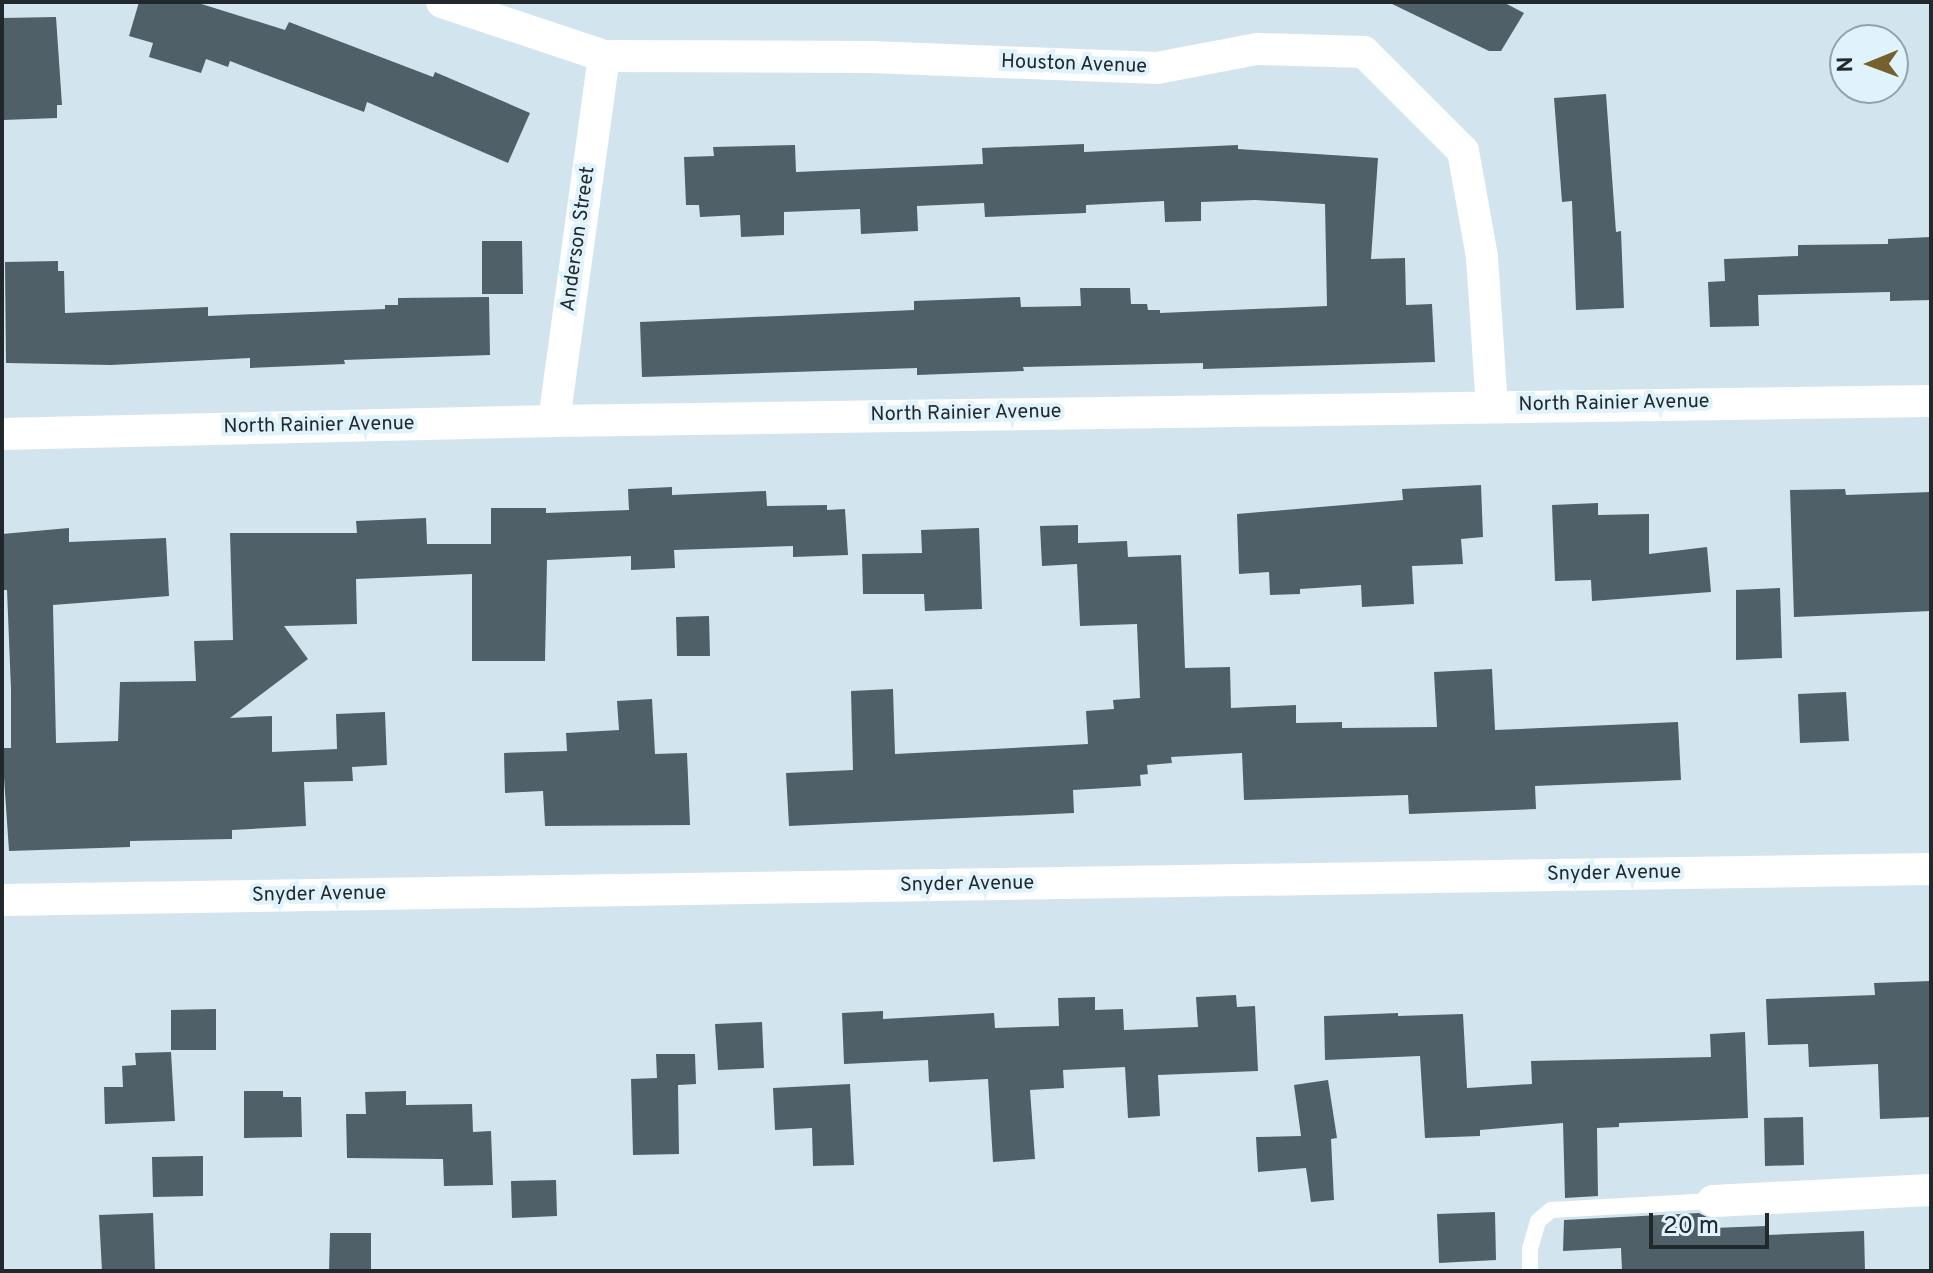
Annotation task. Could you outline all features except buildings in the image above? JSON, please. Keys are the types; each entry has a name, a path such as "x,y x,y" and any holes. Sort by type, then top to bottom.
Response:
{"street":[{"name":"Houston Avenue","path":"442,2 604,56 871,57 1157,68 1257,49 1364,52 1463,151 1482,257 1492,406"},
{"name":"Anderson Street","path":"554,421 604,56"},
{"name":"North Rainier Avenue","path":"2,434 554,421 1931,401"},
{"name":"Snyder Avenue","path":"2,900 1931,869"},
{"path":"1713,1201 1931,1190"}],"lane":[{"path":"1530,1271 1530,1249 1538,1221 1551,1210 1713,1201"}]}
